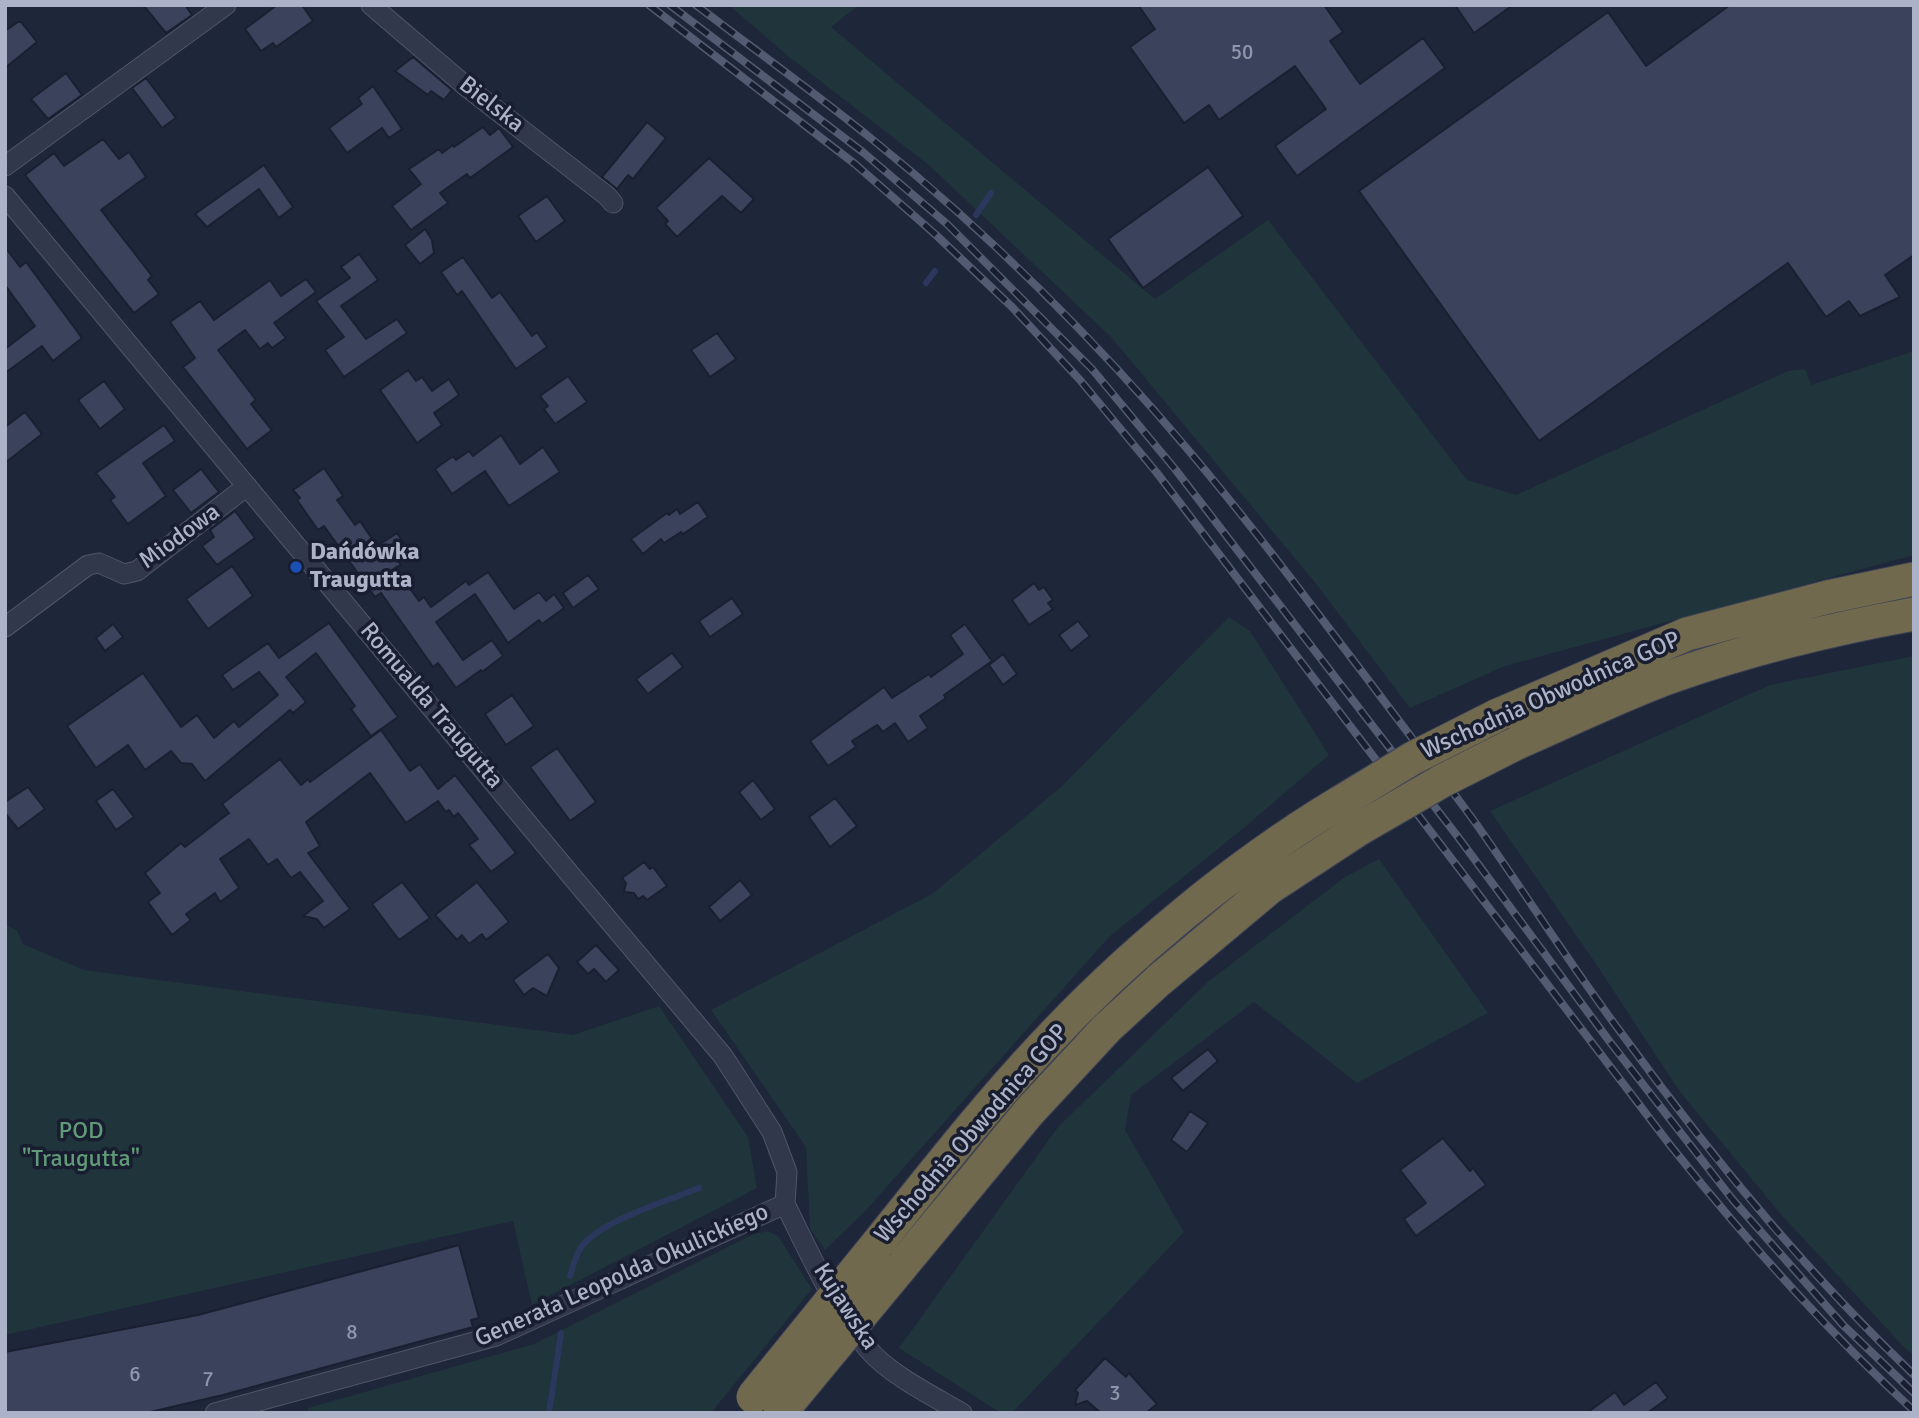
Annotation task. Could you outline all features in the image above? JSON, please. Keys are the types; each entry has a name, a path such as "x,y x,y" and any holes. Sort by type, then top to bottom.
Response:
{"highway":[{"name":"Wschodnia Obwodnica GOP","path":"758,1408 900,1268 1029,1112 1106,1029 1158,981 1269,888 1413,758 1496,716 1687,634 1816,600 1914,579"},
{"name":"Wschodnia Obwodnica GOP","path":"758,1408 878,1243 991,1103 1043,1046 1144,947 1255,858 1296,829 1349,816 1442,781 1517,743 1668,677 1740,654 1835,630 1914,614"}],"street":[{"path":"5,166 226,5"},
{"name":"Bielska","path":"371,5 468,88 597,187 612,203"},
{"name":"Romualda Traugutta","path":"5,196 723,1055 772,1132 787,1172 785,1204"},
{"name":"Miodowa","path":"5,627 88,565 99,563 124,574 137,571 247,486"},
{"name":"Generała Leopolda Okulickiego","path":"215,1413 496,1336 785,1204"},
{"name":"Kujawska","path":"785,1204 840,1308 869,1351 910,1383 962,1413"}],"green space":[{"path":"729,5 859,5 831,27 1155,299 1268,220 1467,480 1516,495 1788,371 1805,369 1811,385 1914,351 1914,555 1505,666 1410,708 1317,585 1112,338 930,166 788,56"},
{"path":"1229,617 1250,631 1329,755 1109,937 867,1209 825,1250 810,1229 806,1147 711,1010 932,894 1061,787"},
{"path":"1914,656 1914,1356 1779,1212 1680,1092 1596,964 1490,811 1770,685"},
{"path":"1379,859 1488,1013 1357,1083 1254,1002 1131,1095 1125,1130 1184,1232 1012,1413 1001,1413 899,1348 1058,1127 1209,981 1345,877"},
{"name":"POD \"Traugutta\"","path":"5,925 17,930 23,944 84,970 573,1035 659,1006 748,1137 757,1188 532,1305 513,1221 5,1335"},
{"path":"768,1231 778,1236 812,1289 711,1413 309,1413 308,1408 534,1344 754,1234"}],"building":[{"path":"143,5 185,5 192,15 166,33"},
{"path":"277,5 302,5 313,21 276,47 273,43 261,51 245,29"},
{"path":"1138,5 1324,5 1343,32 1330,41 1360,84 1423,38 1445,68 1297,176 1275,146 1326,109 1295,66 1219,120 1209,105 1184,123 1130,47 1155,29"},
{"path":"1455,5 1513,5 1474,33"},
{"path":"1730,5 1914,5 1914,255 1885,275 1900,297 1860,316 1849,301 1826,317 1788,263 1539,441 1359,191 1608,12 1646,66"},
{"path":"21,22 37,42 5,68 5,31"},
{"path":"413,57 452,90 444,100 431,91 428,95 395,71"},
{"path":"66,73 82,95 48,119 31,99"},
{"path":"146,78 176,118 162,128 132,88"},
{"path":"373,86 402,129 389,138 382,128 347,153 329,128 362,104 358,98"},
{"path":"647,122 666,138 633,179 628,175 617,189 602,177"},
{"path":"483,127 490,135 499,128 513,147 470,178 467,174 440,193 448,203 411,230 392,206 421,184 409,169 439,149 442,153 453,145 454,147"},
{"path":"103,139 119,159 129,152 146,177 101,210 152,276 148,280 159,294 134,313 25,175 54,153 64,166"},
{"path":"709,158 754,199 741,213 722,196 677,237 656,208"},
{"path":"264,165 293,207 279,218 259,189 207,227 195,214"},
{"path":"1208,167 1243,216 1143,288 1108,239"},
{"path":"547,196 565,221 536,242 518,216"},
{"path":"425,229 432,240 434,253 420,264 405,245"},
{"path":"5,247 20,267 26,262 82,338 53,361 42,346 5,373 5,349 35,326 5,285"},
{"path":"359,254 378,280 341,306 366,339 397,319 407,333 344,377 325,350 344,337 316,301 350,278 341,267"},
{"path":"463,257 492,298 500,292 532,336 537,332 547,347 516,369 462,291 457,295 441,272"},
{"path":"306,279 316,292 274,323 286,338 272,348 268,343 260,349 245,330 218,350 256,400 251,404 272,430 247,449 183,367 195,358 170,322 200,301 214,320 270,280 281,296"},
{"path":"717,333 736,359 710,377 691,350"},
{"path":"408,370 416,381 422,377 432,391 449,379 459,395 434,413 442,425 417,443 380,390"},
{"path":"568,376 587,402 555,424 544,409 548,406 540,396"},
{"path":"104,381 125,409 100,429 78,400"},
{"path":"25,412 42,434 5,463 5,427"},
{"path":"164,425 175,441 143,463 166,496 128,524 110,500 115,497 96,473"},
{"path":"501,435 520,464 543,447 560,472 509,506 485,471 452,494 435,469 453,456 456,460 469,451 473,456"},
{"path":"324,468 343,496 337,500 355,525 360,521 377,546 397,533 407,548 395,556 401,565 395,568 419,601 424,597 431,607 466,581 469,585 488,572 514,609 539,592 546,601 554,594 564,608 542,624 539,620 508,643 475,594 436,622 463,660 492,640 503,656 456,688 438,663 433,667 381,593 375,597 324,526 318,530 297,500 300,498 293,490"},
{"path":"201,469 219,492 191,513 173,490"},
{"path":"698,502 708,517 683,534 681,532 664,543 661,539 643,554 631,539 667,513 669,515 677,509 680,514"},
{"path":"235,511 255,538 217,565 202,546 214,537 210,530"},
{"path":"232,566 253,596 208,629 186,599"},
{"path":"588,575 599,589 573,608 563,593"},
{"path":"1034,583 1039,590 1044,587 1053,600 1048,603 1053,609 1029,625 1012,600"},
{"path":"732,598 743,614 710,637 699,621"},
{"path":"1078,621 1090,636 1071,651 1059,635"},
{"path":"329,623 398,717 371,736 351,709 355,706 316,653 286,677 306,702 293,713 290,710 205,781 192,764 181,763 171,751 145,770 128,745 96,768 67,726 143,673 181,727 197,715 214,738 234,721 239,727 278,695 259,672 233,690 222,675 268,643 279,658"},
{"path":"113,624 123,637 105,651 96,638"},
{"path":"965,624 992,661 944,695 946,698 920,716 928,728 908,742 895,723 883,732 877,725 852,741 856,747 828,766 810,741 884,687 892,698 929,674 931,677 963,654 950,635"},
{"path":"672,653 683,667 648,694 636,679"},
{"path":"1003,654 1017,674 1003,685 989,665"},
{"path":"512,695 534,726 506,745 485,714"},
{"path":"381,730 410,771 420,764 438,789 455,775 516,853 491,872 469,845 478,839 458,813 454,817 449,810 446,812 438,801 406,823 370,773 306,822 320,846 308,853 350,909 324,928 317,919 303,916 323,901 300,872 291,878 277,859 268,865 249,839 220,859 239,888 220,902 215,893 186,914 191,920 172,935 148,902 160,893 145,873 181,843 185,847 229,813 222,804 280,759 301,785 308,779 310,782"},
{"path":"557,748 596,802 570,821 530,767"},
{"path":"753,780 775,809 761,820 739,792"},
{"path":"28,787 45,809 18,829 5,813 5,802"},
{"path":"113,789 134,817 116,830 96,801"},
{"path":"835,798 857,826 830,847 809,817"},
{"path":"644,862 650,869 653,867 667,886 647,900 643,896 638,899 634,893 624,892 626,883 622,878"},
{"path":"740,880 752,895 720,921 709,907"},
{"path":"402,882 430,918 399,940 372,904"},
{"path":"477,882 509,922 486,940 482,934 469,944 462,935 457,940 435,915"},
{"path":"596,945 619,970 606,982 594,969 588,974 577,962"},
{"path":"548,954 559,968 547,996 533,988 524,995 513,980"},
{"path":"1208,1049 1218,1061 1183,1091 1171,1078"},
{"path":"1190,1111 1208,1123 1187,1152 1171,1140"},
{"path":"1443,1138 1470,1171 1473,1168 1486,1185 1416,1236 1404,1219 1426,1203 1400,1170"},
{"path":"459,1245 479,1318 471,1320 473,1327 223,1395 146,1413 5,1413 5,1352 198,1315"},
{"path":"1105,1358 1126,1377 1129,1373 1157,1404 1146,1413 1101,1413 1087,1401 1075,1405 1078,1393 1075,1390"},
{"path":"1656,1382 1668,1398 1647,1413 1587,1413 1615,1392 1624,1405"}],"waterway":[{"path":"976,215 991,193"},
{"path":"926,283 935,271"},
{"path":"570,1276 582,1246 604,1228 636,1212 699,1188"},
{"path":"549,1413 561,1333"}],"railway":[{"path":"649,5 855,164 1012,307 1080,380 1157,473 1670,1145 1727,1215 1787,1282 1849,1348 1914,1411"},
{"path":"670,5 864,153 947,224 1092,369 1175,469 1733,1200 1843,1325 1914,1393"},
{"path":"696,5 851,123 957,211 1078,328 1154,410 1257,535 1450,788 1606,1012 1692,1127 1798,1255 1914,1375"}],"place":[{"name":"Dańdówka Traugutta","path":"296,567"}]}
